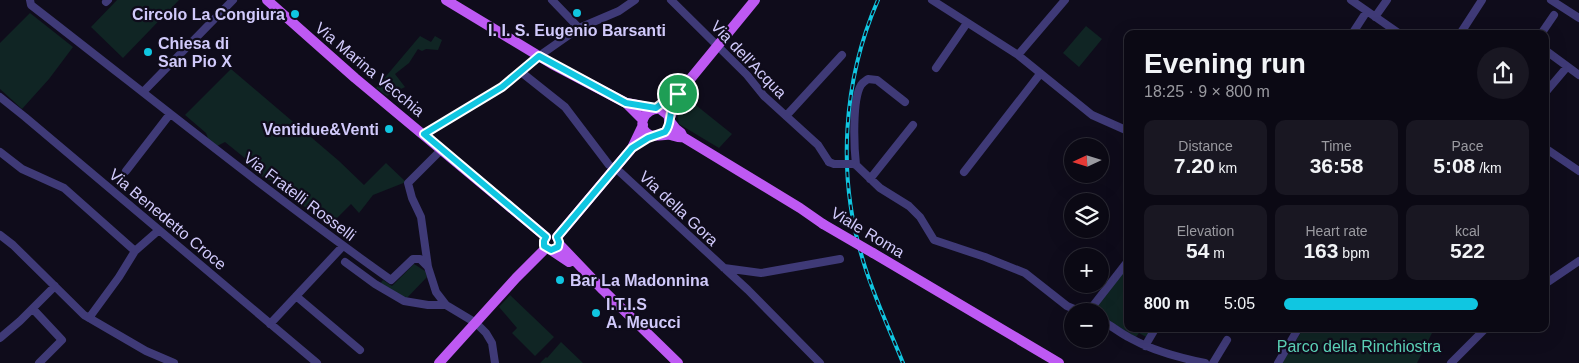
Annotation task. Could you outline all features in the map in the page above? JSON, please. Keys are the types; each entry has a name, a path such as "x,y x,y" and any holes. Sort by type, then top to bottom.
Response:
{"main road":[{"name":"Via Marina Vecchia","path":"267,0 355,78 552,243 640,330 654,340 678,363"},
{"path":"446,0 539,56 626,103 656,108 664,112 669,120"},
{"path":"439,363 516,278 552,243 632,148 668,129 672,110 678,100 678,94 755,0"},
{"path":"632,148 647,112 656,108 672,95 678,94"},
{"path":"626,103 643,122 648,133 671,135 678,138 683,137"},
{"name":"Viale Roma","path":"669,120 682,133 683,137 823,224 1059,363"}],"street":[{"path":"143,92 233,0"},
{"path":"552,0 580,28"},
{"path":"424,134 502,87 539,56 580,28 619,10 635,0"},
{"name":"Via dell'Acqua","path":"671,0 747,75 764,96 818,145 829,162 854,165"},
{"path":"932,0 1018,56 1092,115 1124,129"},
{"path":"1018,56 1065,0"},
{"path":"1352,0 1394,30"},
{"path":"1375,17 1387,0"},
{"path":"1463,30 1482,0"},
{"path":"1551,0 1579,18"},
{"name":"Via Fratelli Rosselli","path":"30,2 170,114 343,246 391,280 425,248"},
{"path":"1355,30 1367,11"},
{"path":"1544,30 1554,15"},
{"path":"936,68 967,23"},
{"path":"1549,53 1579,75"},
{"name":"Via dell'Acqua","path":"786,116 842,55"},
{"path":"1549,89 1567,67"},
{"name":"Via della Gora","path":"520,72 565,107 609,165 620,172 748,290 820,363"},
{"path":"964,172 1040,74"},
{"path":"905,102 876,80 868,79 862,84 858,95 854,132 854,165 880,188 909,206 920,217 934,240 1025,273 1064,304"},
{"name":"Via Benedetto Croce","path":"0,97 317,363"},
{"path":"126,171 170,114"},
{"path":"870,178 913,125"},
{"path":"442,149 408,183 412,198 421,217 428,268 436,292 446,305 476,323 486,332 492,343 495,363"},
{"path":"1549,151 1579,171"},
{"path":"0,152 22,169 64,188 135,251"},
{"path":"88,318 119,277 135,251 160,230"},
{"path":"0,235 13,245 88,318 146,351 157,360 174,363"},
{"path":"270,324 343,246"},
{"path":"413,259 420,259 428,268"},
{"path":"724,268 760,273 840,259"},
{"path":"345,262 375,284 404,301 446,305"},
{"path":"1549,281 1579,262"},
{"path":"1095,303 1124,266"},
{"path":"0,338 55,286"},
{"path":"296,296 360,350"},
{"path":"32,309 62,340 39,363"},
{"path":"1109,324 1128,338 1145,346 1205,363"},
{"path":"1145,346 1153,332"},
{"path":"1278,363 1296,332"},
{"path":"1451,363 1482,332"},
{"path":"1213,363 1227,340"}],"green space":[{"path":"117,0 179,0 123,58 91,27"},
{"path":"30,13 73,47 49,79 22,109 0,89 0,43"},
{"path":"1086,26 1102,39 1079,67 1063,53"},
{"path":"420,36 431,42 435,36 442,40 438,50 426,49 422,51 418,49 409,63 395,74 405,87 387,96 376,88"},
{"path":"231,69 339,161 364,185 386,163 406,182 373,195 359,213 351,204 331,224 326,223 297,201 294,195 273,180 267,180 248,166 246,159 225,142 217,146 208,138 206,133 185,115"},
{"path":"692,102 732,134 719,148 679,124 677,112 681,105 686,109"},
{"path":"414,264 425,271 427,277 404,301 378,286 383,280 392,286"},
{"path":"1124,269 1124,330 1109,321 1109,303 1099,303 1106,293 1109,293 1109,289"},
{"path":"510,295 554,337 535,356 512,333 517,328 499,307"},
{"path":"1127,332 1152,332 1148,338 1139,333 1136,337"},
{"name":"Parco della Rinchiostra","path":"1301,332 1432,332 1417,363 1282,363"},
{"path":"561,342 583,363 540,363"}],"railway":[{"path":"878,0 857,62 851,95 847,160 849,193 854,225 866,270 903,363"}],"place":[{"name":"I. I. S. Eugenio Barsanti","path":"577,13"},
{"name":"Circolo La Congiura","path":"295,14"},
{"name":"Chiesa di San Pio X","path":"148,52"},
{"name":"Ventidue&Venti","path":"389,129"},
{"name":"Bar La Madonnina","path":"560,280"},
{"name":"I.T.I.S A. Meucci","path":"596,313"}],"route":[{"path":"539,56 626,103 656,108 661,106 672,95 678,94 678,100 672,110 668,129 661,135 648,138 632,148 557,237 559,244 554,250 548,250 544,246 546,237 424,134 502,87 539,56"}]}
